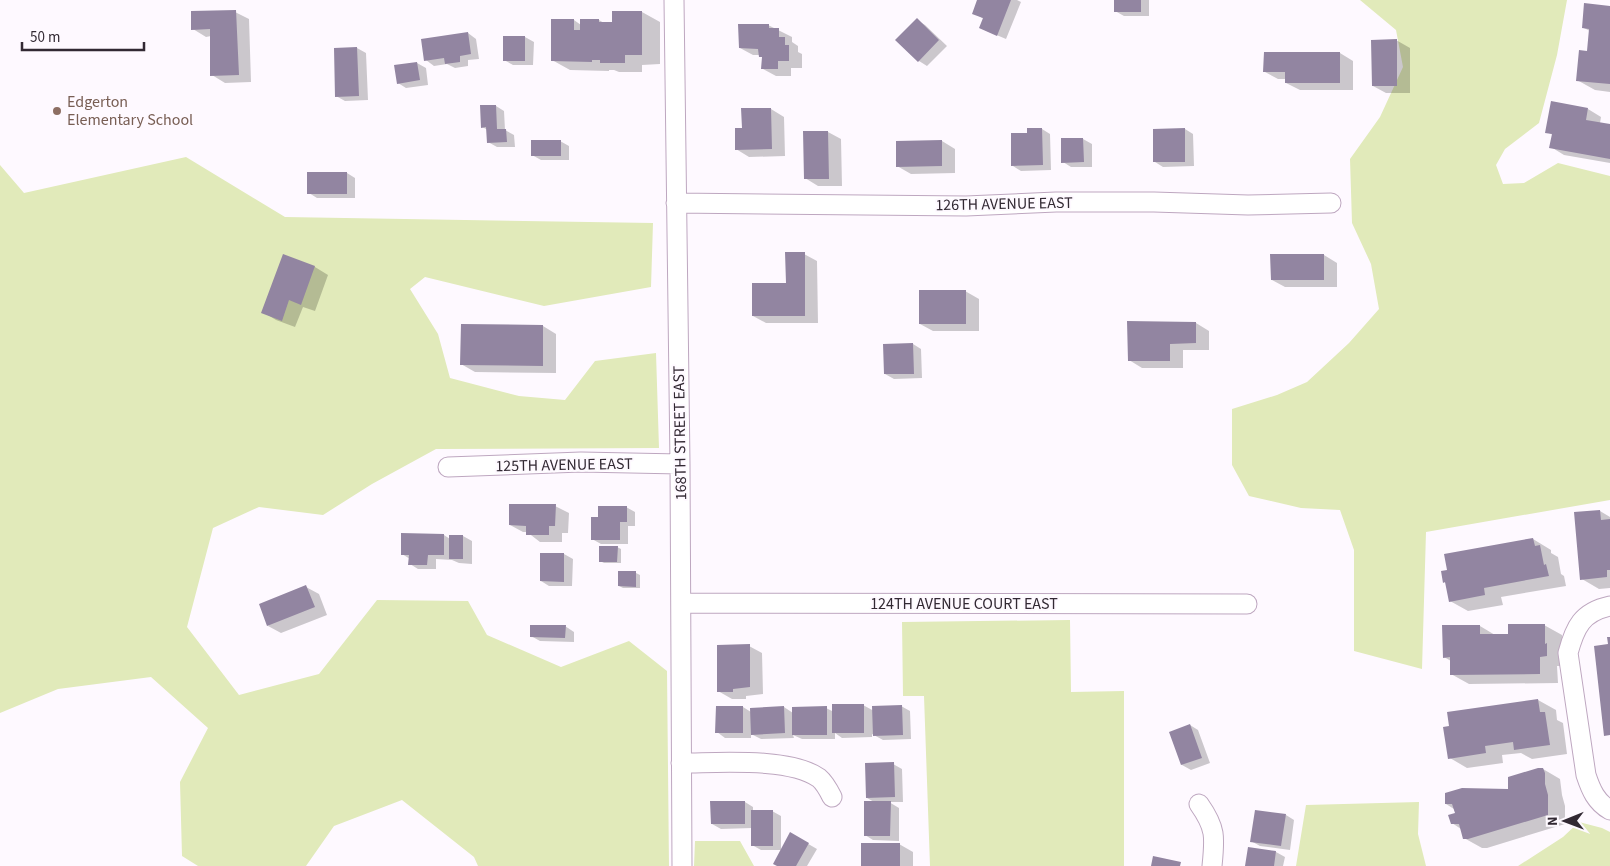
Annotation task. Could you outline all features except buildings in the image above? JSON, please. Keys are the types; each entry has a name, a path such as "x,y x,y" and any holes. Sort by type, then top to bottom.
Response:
{"street":[{"name":"168TH STREET EAST","path":"674,0 680,464 682,866"},
{"name":"126TH AVENUE EAST","path":"676,203 966,206 1056,202 1154,202 1248,206 1331,203"},
{"name":"125TH AVENUE EAST","path":"448,467 581,462 680,464"},
{"name":"124TH AVENUE COURT EAST","path":"681,603 1247,604"},
{"path":"1610,606 1598,608 1583,619 1574,634 1568,653 1586,774 1591,791 1602,805 1610,810"},
{"path":"681,763 777,764 803,770 820,779 832,797"},
{"path":"1199,804 1208,817 1213,830 1212,866"}],"green space":[{"path":"1360,0 1567,0 1557,55 1539,123 1505,149 1496,165 1503,184 1524,183 1558,163 1610,176 1610,500 1426,532 1422,669 1354,651 1354,550 1340,510 1301,508 1249,496 1232,465 1232,409 1277,395 1307,382 1349,343 1379,309 1371,264 1352,223 1350,159 1380,117 1403,67 1396,30"},
{"path":"186,157 285,217 653,223 651,287 544,306 425,277 410,289 438,334 450,378 519,396 565,400 595,361 656,353 659,448 436,449 372,484 323,515 259,507 213,528 187,627 239,695 319,674 377,600 468,601 487,635 561,667 629,641 667,671 669,866 478,866 474,857 402,800 334,826 306,866 198,866 182,856 180,782 208,728 151,677 58,689 0,713 0,165 24,193"},
{"path":"1070,620 1071,692 1124,691 1124,866 930,866 924,696 903,696 902,622"},
{"path":"1419,802 1418,834 1426,866 1296,866 1306,805"},
{"path":"1579,822 1610,832 1610,866 1518,866 1563,837"},
{"path":"695,841 740,841 754,866 694,866"}],"place":[{"name":"Edgerton Elementary School","path":"57,111"}]}
